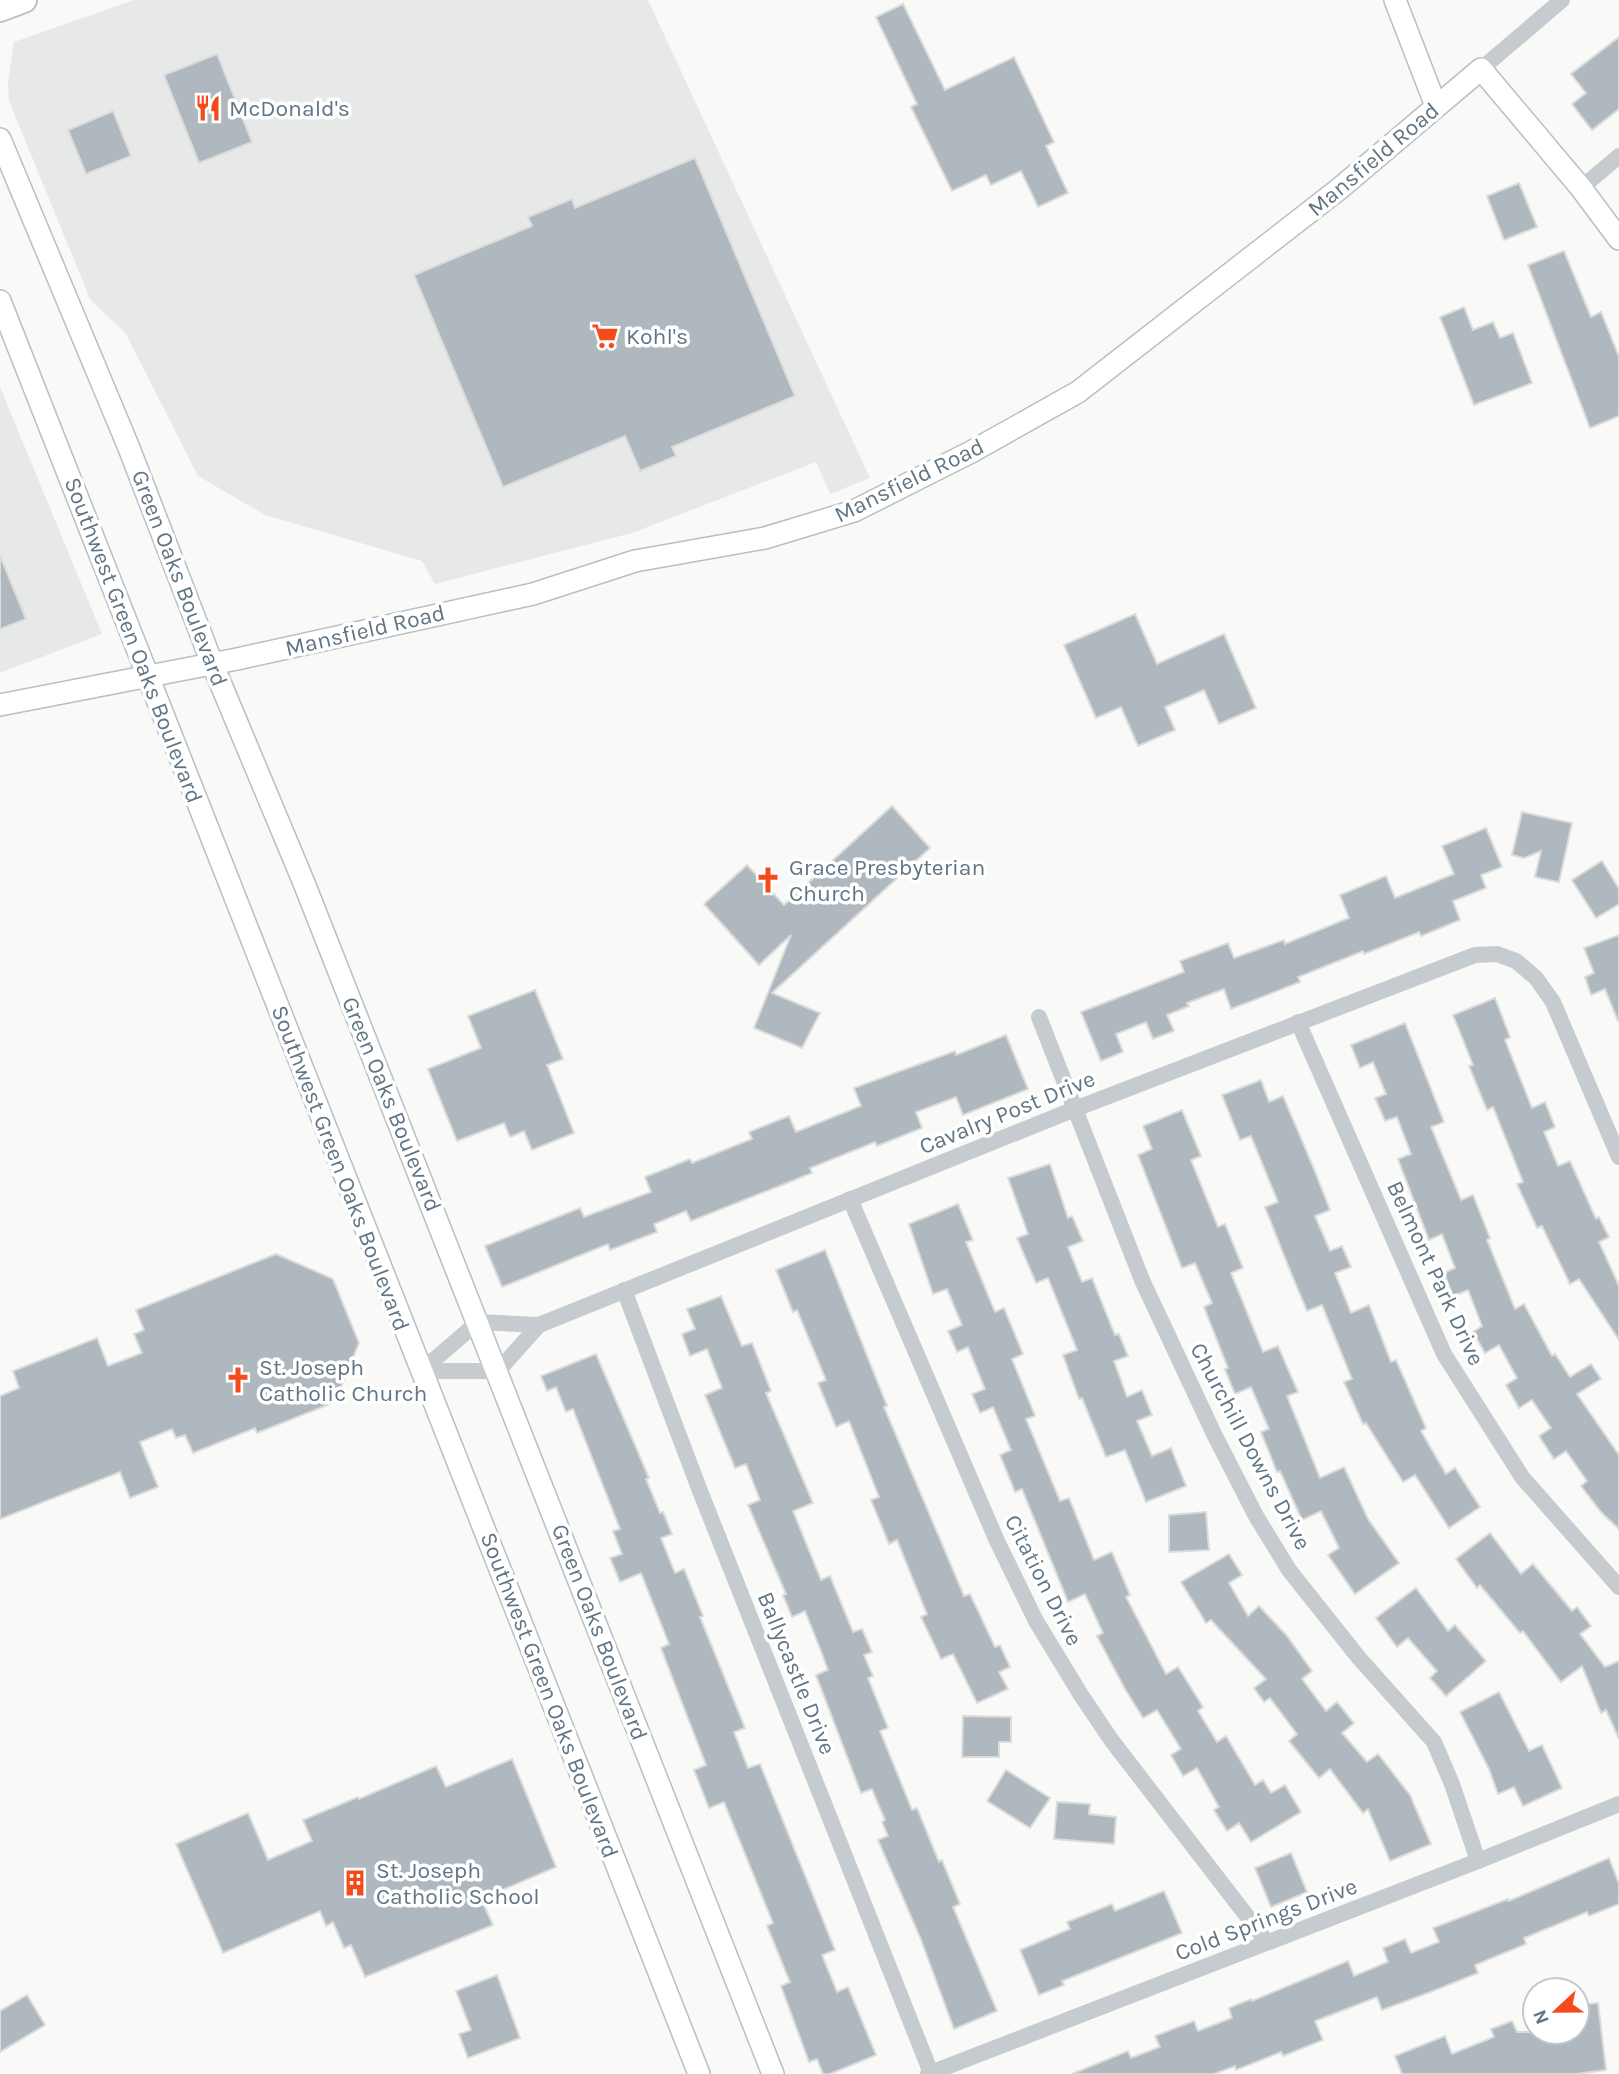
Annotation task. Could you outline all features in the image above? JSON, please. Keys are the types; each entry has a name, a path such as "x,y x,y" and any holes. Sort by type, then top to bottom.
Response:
{"main road":[{"path":"0,9 24,0"},
{"path":"1395,0 1436,106"},
{"path":"1481,69 1581,188 1619,239"},
{"name":"Mansfield Road","path":"0,705 212,663 533,594 635,561 765,538 854,511 971,452 1078,392 1328,197 1481,69"},
{"name":"Green Oaks Boulevard","path":"0,139 129,448 212,663 304,883 773,2074"},
{"name":"Southwest Green Oaks Boulevard","path":"0,301 699,2074"}],"street":[{"name":"Mansfield Road","path":"1481,69 1562,0"},
{"path":"1581,188 1619,156"},
{"name":"Cavalry Post Drive","path":"478,1322 539,1325 1075,1109 1475,956 1497,954 1516,961 1536,978 1553,1002 1619,1157"},
{"name":"Churchill Downs Drive","path":"1040,1017 1142,1280 1214,1434 1256,1516 1289,1570 1359,1658 1434,1742 1452,1784 1478,1861"},
{"name":"Belmont Park Drive","path":"1298,1022 1444,1354 1522,1477 1619,1587"},
{"name":"Citation Drive","path":"850,1199 997,1541 1036,1621 1112,1741 1267,1942"},
{"name":"Ballycastle Drive","path":"624,1290 699,1491 929,2073"},
{"path":"421,1371 478,1322"},
{"name":"Cavalry Post Drive","path":"498,1371 539,1325"},
{"path":"421,1371 498,1371"},
{"name":"Cold Springs Drive","path":"929,2073 1619,1804"}],"shaded area":[{"path":"134,0 648,0 870,478 830,494 816,462 632,533 435,584 422,561 265,515 198,476 126,334 90,299 9,101 8,83 14,42"},
{"path":"0,387 102,634 0,673"}],"building":[{"path":"903,4 945,90 1014,57 1054,142 1046,146 1068,193 1038,207 1021,171 991,185 986,175 952,191 911,107 917,104 876,17"},
{"path":"1619,37 1619,109 1592,130 1572,104 1586,93 1571,74"},
{"name":"McDonald's","path":"217,54 252,142 199,163 164,75"},
{"path":"113,111 131,156 86,174 68,130"},
{"name":"Kohl's","path":"695,158 795,396 672,447 676,456 640,471 625,436 503,487 414,275 532,226 528,217 572,199 575,208"},
{"path":"1519,183 1537,227 1504,240 1487,196"},
{"path":"1564,251 1591,317 1601,312 1619,357 1619,416 1590,428 1528,265"},
{"path":"1464,307 1473,330 1493,322 1500,338 1513,333 1532,383 1474,405 1440,317"},
{"path":"0,556 26,619 0,629"},
{"path":"1135,614 1157,664 1224,634 1256,708 1219,724 1204,690 1165,707 1175,730 1138,746 1121,707 1096,718 1064,645"},
{"path":"892,806 930,848 772,993 820,1013 802,1048 754,1028 791,935 759,965 704,904 747,865 784,905"},
{"path":"1522,812 1572,823 1559,882 1535,877 1541,851 1524,858 1512,855"},
{"path":"1486,828 1502,867 1481,875 1486,888 1453,901 1460,920 1421,936 1419,932 1364,954 1363,951 1298,977 1300,982 1231,1009 1224,989 1187,1003 1189,1006 1167,1015 1174,1031 1153,1039 1146,1022 1116,1034 1123,1052 1101,1061 1081,1012 1184,972 1180,961 1228,943 1234,958 1284,940 1285,944 1349,918 1340,895 1386,876 1395,898 1454,874 1442,846"},
{"path":"1602,861 1619,889 1619,904 1596,918 1572,880"},
{"path":"1619,935 1618,1021 1605,989 1591,995 1585,977 1594,973 1584,948"},
{"path":"535,990 563,1059 547,1065 574,1133 532,1150 524,1131 510,1137 504,1123 457,1141 428,1069 481,1048 468,1016"},
{"path":"1495,998 1510,1037 1505,1040 1532,1108 1545,1102 1555,1127 1544,1132 1558,1166 1570,1161 1596,1219 1599,1217 1609,1237 1599,1242 1619,1286 1619,1340 1579,1279 1570,1284 1542,1226 1537,1228 1517,1184 1523,1182 1493,1107 1487,1110 1469,1066 1473,1065 1453,1015"},
{"path":"1405,1023 1444,1122 1431,1127 1461,1200 1473,1195 1490,1238 1487,1240 1515,1309 1524,1304 1552,1356 1555,1354 1570,1377 1591,1364 1601,1379 1577,1394 1619,1455 1619,1529 1601,1512 1581,1486 1587,1481 1566,1451 1554,1459 1539,1436 1551,1428 1532,1400 1519,1408 1506,1385 1517,1378 1499,1345 1485,1353 1473,1332 1482,1326 1468,1290 1453,1296 1444,1273 1455,1268 1442,1234 1429,1240 1398,1159 1411,1154 1397,1117 1385,1121 1375,1098 1386,1094 1373,1062 1360,1068 1351,1045"},
{"path":"1006,1035 1028,1089 963,1115 956,1097 916,1112 922,1128 877,1146 875,1142 810,1168 812,1173 691,1221 686,1211 654,1224 657,1232 610,1250 608,1244 502,1287 485,1246 580,1208 584,1217 651,1192 645,1177 690,1159 692,1163 752,1139 749,1132 789,1116 796,1132 861,1106 854,1088 955,1051 956,1055"},
{"path":"1261,1080 1269,1102 1283,1096 1330,1210 1315,1216 1330,1251 1342,1246 1351,1267 1335,1273 1351,1313 1369,1305 1391,1362 1396,1360 1426,1428 1421,1431 1446,1474 1455,1468 1480,1507 1449,1528 1415,1475 1403,1482 1366,1423 1363,1424 1344,1382 1352,1379 1322,1305 1307,1311 1265,1207 1278,1202 1251,1136 1240,1140 1222,1095"},
{"path":"1182,1110 1201,1156 1191,1160 1218,1227 1225,1224 1243,1268 1231,1273 1263,1352 1278,1346 1298,1392 1287,1396 1320,1478 1344,1467 1368,1519 1399,1563 1355,1594 1328,1555 1339,1548 1321,1511 1302,1520 1280,1471 1277,1472 1261,1432 1269,1429 1251,1387 1235,1394 1225,1369 1228,1368 1204,1307 1212,1303 1195,1263 1182,1268 1138,1155 1152,1149 1143,1126"},
{"path":"1050,1164 1068,1218 1072,1216 1083,1241 1068,1247 1082,1282 1092,1278 1115,1335 1119,1334 1128,1356 1114,1361 1127,1397 1142,1390 1152,1415 1137,1421 1152,1456 1171,1448 1186,1486 1146,1502 1125,1450 1106,1457 1082,1398 1079,1399 1063,1355 1077,1350 1048,1278 1036,1283 1017,1238 1028,1234 1008,1178"},
{"path":"958,1204 973,1240 966,1242 995,1312 1004,1308 1023,1354 1012,1359 1035,1416 1026,1419 1060,1501 1069,1498 1094,1560 1112,1552 1130,1595 1126,1597 1166,1674 1178,1667 1203,1707 1198,1711 1217,1742 1226,1736 1255,1785 1263,1780 1271,1793 1285,1785 1301,1812 1251,1842 1239,1823 1227,1831 1214,1810 1219,1807 1197,1768 1183,1776 1171,1755 1181,1749 1157,1710 1143,1718 1097,1636 1103,1633 1085,1594 1068,1602 1022,1489 1015,1492 1000,1455 1011,1450 993,1407 980,1413 972,1394 985,1389 968,1347 957,1352 948,1331 962,1325 947,1289 933,1294 909,1224"},
{"path":"825,1250 887,1406 884,1407 964,1596 970,1594 995,1647 1000,1645 1010,1667 999,1672 1008,1689 977,1703 953,1654 941,1659 921,1617 927,1614 897,1540 889,1544 871,1500 879,1497 849,1421 836,1427 818,1383 826,1380 797,1310 793,1312 776,1270"},
{"name":"St. Joseph Catholic Church","path":"276,1254 333,1279 359,1343 335,1402 257,1433 255,1428 193,1453 185,1435 176,1438 172,1429 140,1442 158,1487 130,1498 120,1472 0,1519 0,1396 19,1388 13,1371 97,1338 108,1366 142,1353 134,1334 144,1330 136,1310"},
{"path":"721,1296 742,1346 752,1343 771,1391 766,1393 813,1503 793,1511 821,1580 830,1576 853,1632 862,1629 872,1652 864,1655 873,1676 868,1678 888,1728 880,1731 912,1810 917,1808 939,1862 942,1860 960,1904 953,1907 997,2011 954,2029 920,1937 878,1840 888,1836 882,1822 885,1820 872,1789 861,1793 816,1675 828,1670 819,1646 805,1611 792,1617 783,1595 786,1594 748,1505 760,1500 746,1464 735,1468 705,1395 722,1388 707,1349 690,1356 682,1334 695,1329 687,1309"},
{"path":"596,1354 649,1478 646,1479 660,1513 663,1512 672,1534 661,1538 675,1573 684,1569 703,1616 700,1617 745,1728 734,1732 748,1768 760,1764 835,1950 822,1955 837,1992 848,1987 876,2055 830,2074 823,2074 817,2059 809,2062 781,1986 790,1982 767,1926 773,1923 724,1802 709,1808 694,1770 706,1765 661,1648 669,1644 641,1573 620,1582 610,1558 622,1554 613,1531 620,1529 573,1409 566,1412 556,1387 547,1391 541,1376"},
{"path":"1206,1512 1209,1550 1169,1552 1169,1515"},
{"path":"1490,1533 1521,1574 1533,1564 1572,1611 1577,1607 1591,1626 1580,1634 1605,1667 1619,1661 1619,1739 1606,1710 1601,1713 1582,1666 1561,1682 1523,1631 1520,1633 1480,1585 1477,1588 1456,1559"},
{"path":"1229,1554 1242,1575 1229,1583 1248,1616 1259,1606 1287,1636 1312,1671 1302,1679 1326,1711 1337,1702 1354,1723 1342,1733 1367,1762 1378,1754 1410,1795 1431,1844 1390,1861 1368,1809 1363,1813 1330,1769 1319,1778 1289,1741 1297,1734 1270,1698 1264,1702 1254,1688 1266,1679 1211,1620 1206,1623 1181,1582"},
{"path":"1416,1588 1448,1631 1455,1625 1486,1661 1446,1696 1430,1678 1437,1671 1408,1638 1397,1647 1376,1618"},
{"path":"1499,1692 1529,1751 1542,1745 1562,1788 1523,1806 1514,1787 1498,1794 1489,1769 1460,1712"},
{"path":"963,1716 1011,1717 1011,1742 999,1742 999,1757 962,1757"},
{"name":"St. Joseph Catholic School","path":"512,1759 556,1867 481,1899 493,1925 365,1977 351,1945 344,1948 333,1922 326,1926 320,1911 223,1953 176,1844 248,1813 268,1860 312,1841 303,1820 358,1797 359,1799 436,1766 446,1787"},
{"path":"1006,1770 1050,1798 1030,1828 987,1801"},
{"path":"1057,1802 1090,1804 1089,1814 1116,1817 1114,1844 1054,1839"},
{"path":"1291,1853 1307,1892 1271,1907 1255,1868"},
{"path":"1609,1858 1619,1884 1619,1904 1589,1916 1587,1912 1524,1938 1526,1944 1475,1965 1478,1973 1433,1991 1382,2010 1377,1997 1315,2021 1323,2040 1283,2056 1281,2052 1236,2070 1235,2066 1214,2074 1072,2074 1128,2051 1131,2058 1160,2047 1155,2036 1194,2021 1198,2031 1232,2018 1229,2008 1348,1961 1354,1976 1388,1962 1383,1948 1405,1939 1411,1953 1439,1942 1433,1928 1508,1899 1509,1901"},
{"path":"1164,1891 1182,1933 1062,1981 1064,1985 1039,1995 1020,1950 1070,1929 1067,1922 1112,1904 1115,1911"},
{"path":"497,1975 520,2038 468,2058 459,2034 471,2030 456,1991"},
{"path":"27,1995 45,2025 0,2052 0,2011"},
{"path":"1598,2003 1606,2070 1576,2074 1402,2074 1395,2056 1445,2036 1452,2054 1494,2037 1491,2029 1512,2021 1517,2032 1521,2032 1521,2046 1591,2046 1591,2004"}],"place":[{"name":"McDonald's","path":"208,108"},
{"name":"Kohl's","path":"605,336"},
{"name":"Grace Presbyterian Church","path":"768,880"},
{"name":"St. Joseph Catholic Church","path":"238,1380"},
{"name":"St. Joseph Catholic School","path":"355,1883"}]}
